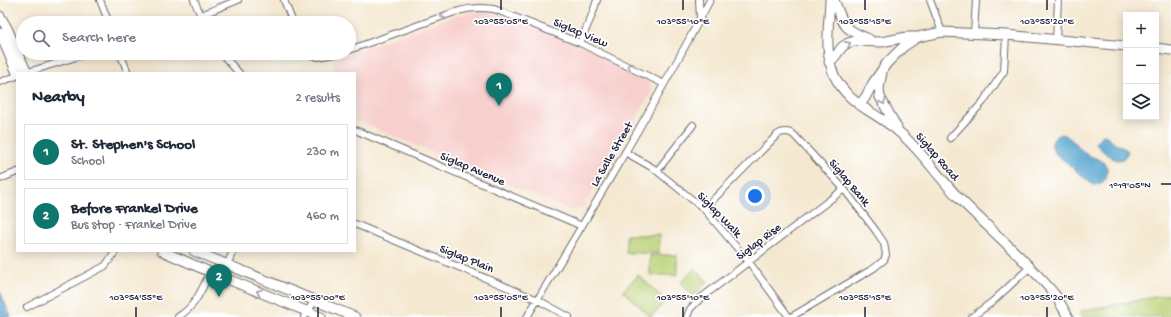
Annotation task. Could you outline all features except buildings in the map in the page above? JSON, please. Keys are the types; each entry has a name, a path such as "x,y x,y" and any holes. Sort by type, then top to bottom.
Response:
{"street":[{"path":"100,0 106,16"},
{"path":"194,0 201,15 238,0"},
{"path":"284,0 290,16"},
{"path":"580,43 597,0"},
{"path":"699,0 700,19"},
{"name":"La Salle Street","path":"527,317 625,152 710,0"},
{"name":"Siglap Road","path":"830,0 829,62 842,88 851,99 898,131 920,151 957,196 1056,297 1068,317"},
{"path":"834,0 843,24 848,30 874,41"},
{"path":"930,0 942,32"},
{"path":"974,33 976,0"},
{"path":"1056,40 1058,0"},
{"name":"Siglap View","path":"356,47 452,13 469,8 480,7 494,9 580,43 664,84"},
{"path":"0,16 7,28 16,52"},
{"path":"829,62 842,47 855,41 900,43 918,37 942,32 1006,35 1123,46"},
{"path":"950,138 983,102 1004,71 1006,35"},
{"path":"1,39 23,72"},
{"path":"859,105 872,83 900,43"},
{"path":"1159,48 1171,50"},
{"path":"19,60 24,72"},
{"path":"27,72 67,60"},
{"path":"123,60 128,72"},
{"path":"227,60 238,72"},
{"path":"882,70 879,89 880,97 898,131"},
{"path":"0,82 16,76"},
{"path":"657,171 693,125"},
{"name":"Siglap Avenue","path":"356,130 582,226"},
{"name":"Siglap Bank","path":"704,209 777,135 784,132 789,132 794,135 844,189 880,237 885,249 884,260 874,268 790,317"},
{"name":"Siglap Walk","path":"625,152 657,171 704,209 749,262 790,317"},
{"path":"0,179 16,172"},
{"name":"Siglap Rise","path":"688,314 701,298 844,189"},
{"name":"Siglap Plain","path":"356,224 538,300 569,317"},
{"path":"27,306 105,266 115,252"},
{"path":"164,252 306,314 321,317"},
{"path":"196,252 227,266 355,317"},
{"path":"227,266 233,252"},
{"path":"972,317 985,308 1029,268 1027,266"},
{"path":"178,317 187,311 195,302 210,272"},
{"path":"306,314 315,300"}],"shaded area":[{"path":"478,11 501,13 589,49 649,81 651,93 583,207 570,210 356,120 356,72 333,72 334,60 356,60 356,51 454,16"}],"green space":[{"path":"626,235 659,235 659,253 626,253"},
{"path":"650,255 677,255 677,275 650,275"},
{"path":"695,268 708,282 693,296 680,283"},
{"path":"638,275 666,301 651,317 623,291"},
{"path":"1171,294 1171,317 1082,317 1080,311"}],"water":[{"path":"1061,134 1065,135 1086,154 1102,161 1105,164 1107,167 1107,174 1101,184 1093,185 1055,153 1052,147 1052,142 1055,137"},
{"path":"1102,135 1107,136 1115,144 1128,151 1121,160 1114,159 1099,148 1096,141"},
{"path":"0,291 11,317 0,317"}],"place":[{"name":"St. Stephen's School","path":"499,106"},
{"name":"Before Frankel Drive","path":"219,297"}]}
